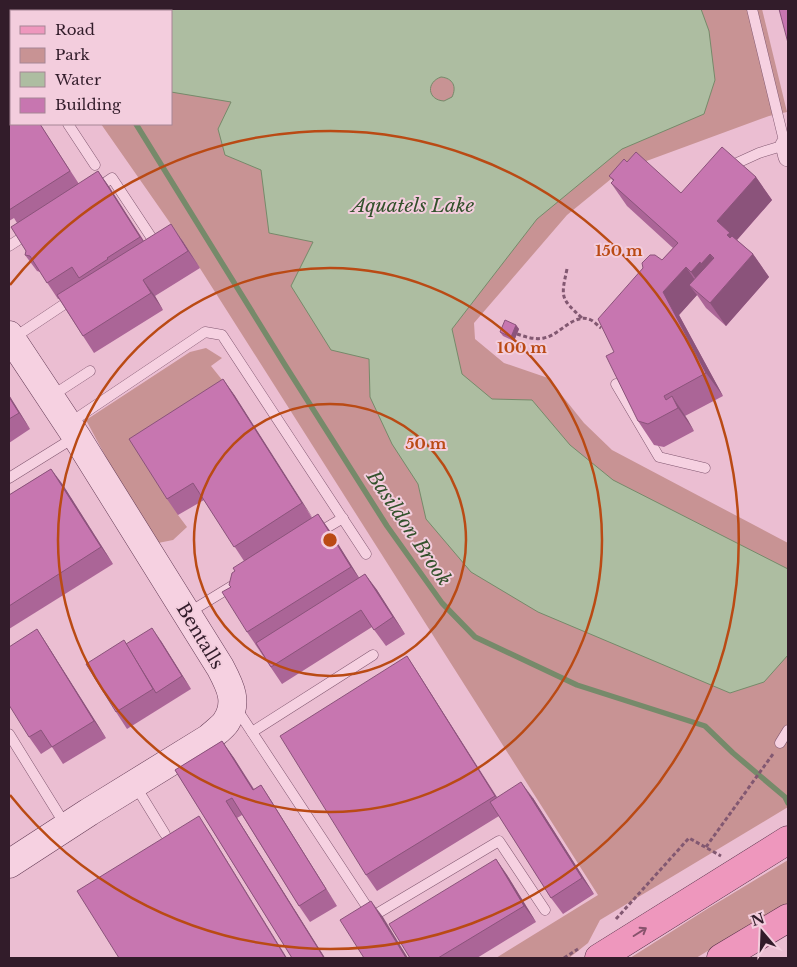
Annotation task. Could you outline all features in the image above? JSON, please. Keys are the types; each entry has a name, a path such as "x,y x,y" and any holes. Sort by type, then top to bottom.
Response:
{"main road":[{"path":"589,953 788,840"},
{"path":"721,958 788,918"}],"street":[{"name":"Bentalls","path":"10,337 72,430 187,613 229,684 234,705"},
{"path":"12,865 66,827 209,738 226,723 234,705"}],"lane":[{"path":"717,174 725,168 759,153 787,151 752,9"},
{"path":"69,125 95,165"},
{"path":"86,196 112,178 157,246"},
{"path":"9,246 38,227"},
{"path":"10,337 84,292"},
{"path":"9,478 205,332 222,336 366,554"},
{"path":"50,398 90,370"},
{"path":"616,384 659,457 705,468"},
{"path":"310,538 343,518"},
{"path":"187,613 253,573"},
{"path":"252,732 373,655"},
{"path":"234,705 373,916 499,842 545,910"},
{"path":"780,744 788,730"},
{"path":"9,734 66,827"},
{"path":"135,784 165,834"}],"path":[{"path":"567,269 563,288 564,299 583,318 592,320 601,328"},
{"path":"517,334 532,339 544,338 583,318"},
{"path":"706,847 780,744"},
{"path":"614,921 689,838 723,856"},
{"path":"564,958 589,953"}],"green space":[{"path":"762,9 787,112 769,116 622,170 567,215 474,323 475,339 504,363 548,378 584,423 612,450 788,543 788,807 600,920 588,943 569,958 496,958 598,895 182,240 102,125 172,125 172,10 28,10"},
{"path":"206,348 222,358 211,366 235,396 178,515 187,527 173,540 158,543 138,517 86,420 190,352"},
{"path":"788,860 788,903 696,958 630,958 707,909"}],"water":[{"name":"Aquatels Lake","path":"138,9 701,9 709,31 715,80 704,114 622,149 537,219 452,329 462,374 492,399 532,400 570,445 613,480 788,569 788,655 764,682 730,693 538,612 471,572 426,519 418,484 392,444 370,397 369,359 331,350 291,286 313,242 269,233 261,170 225,155 218,129 231,102 172,92 172,10","holes":["441,77 448,79 454,87 452,97 444,101 434,98 431,90 433,83"]}],"building":[{"path":"779,9 788,9 788,43"},
{"path":"9,48 10,48 9,100"},
{"path":"9,123 10,125 41,125 70,171 9,210"},
{"path":"722,147 756,177 717,221 730,233 727,235 730,238 732,236 753,254 710,303 689,285 714,258 710,254 691,272 686,267 663,292 706,373 664,396 666,400 672,396 678,408 648,424 638,421 606,356 614,352 598,319 643,268 642,263 650,255 655,255 662,260 678,243 611,183 614,180 609,176 624,159 627,162 636,152 681,193"},
{"path":"98,171 140,237 79,278 72,267 47,283 30,256 25,255 26,251 11,227"},
{"path":"171,224 188,251 143,280 151,293 83,336 57,295"},
{"path":"505,320 516,325 511,337 500,332"},
{"path":"223,379 302,503 234,547 193,483 167,499 129,439"},
{"path":"9,397 19,413 9,419"},
{"path":"51,469 101,547 9,606 9,495"},
{"path":"318,514 351,567 247,632 222,592 231,587 229,585 232,573 235,571 233,568"},
{"path":"365,574 393,617 374,630 361,610 271,667 256,643"},
{"path":"152,628 182,676 156,693 126,644"},
{"path":"37,629 94,721 52,747 41,730 29,737 9,705 9,647"},
{"path":"124,640 153,689 116,712 86,664"},
{"path":"407,656 495,796 366,875 280,736"},
{"path":"222,741 253,790 261,785 326,889 299,906 232,798 226,801 324,958 292,958 175,770"},
{"path":"521,782 582,878 551,898 490,802"},
{"path":"199,816 286,958 119,958 77,891"},
{"path":"496,859 524,906 438,958 410,958 389,924"},
{"path":"371,901 406,958 364,958 340,920"}],"waterway":[{"name":"Basildon Brook","path":"137,125 387,526 442,603 475,637 577,685 705,726 733,753 785,797 788,803"}]}
